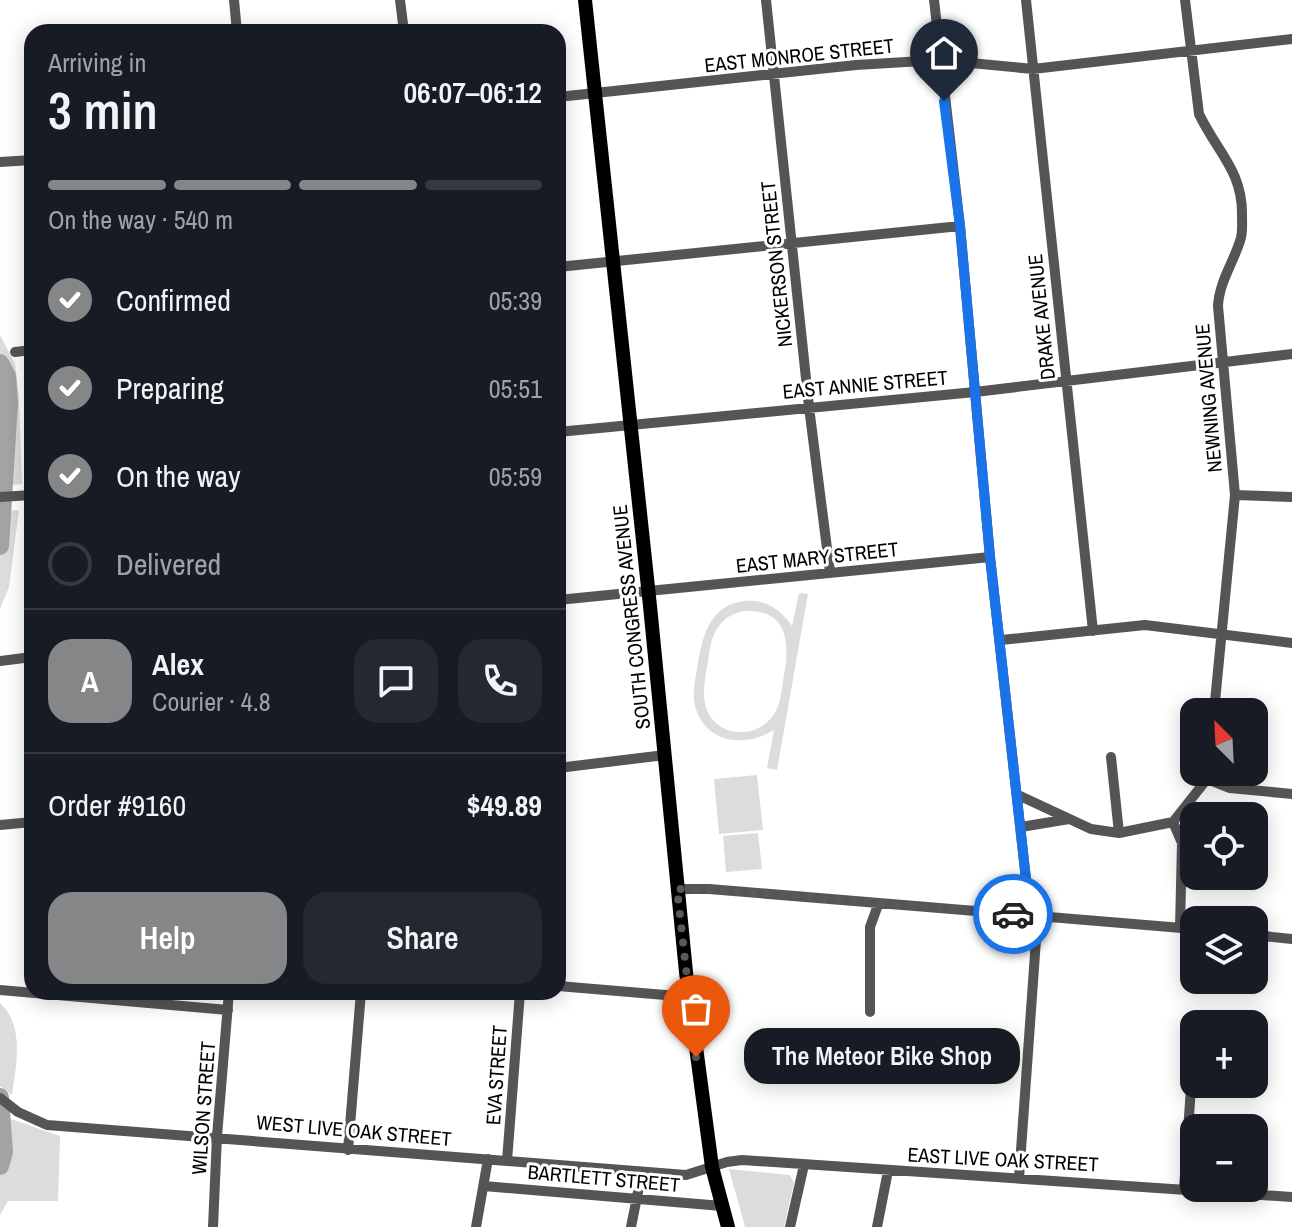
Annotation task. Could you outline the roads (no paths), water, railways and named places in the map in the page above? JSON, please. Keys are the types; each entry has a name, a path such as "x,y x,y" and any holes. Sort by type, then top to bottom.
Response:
{"main road":[{"name":"SOUTH CONGRESS AVENUE","path":"585,0 689,997 712,1167 728,1227"}],"street":[{"path":"234,0 236,24"},
{"path":"400,0 403,24"},
{"name":"NICKERSON STREET","path":"766,0 809,407 830,572"},
{"path":"934,0 960,226 990,557 1030,915 1037,926 1019,1178"},
{"name":"DRAKE AVENUE","path":"1026,0 1093,631"},
{"name":"NEWNING AVENUE","path":"1185,0 1199,114 1205,128 1230,163 1238,182 1242,206 1242,237 1219,295 1235,495 1216,698"},
{"name":"EAST MONROE STREET","path":"566,96 939,60 1033,69 1292,39"},
{"path":"0,162 24,160"},
{"path":"566,266 960,226"},
{"path":"15,352 24,351"},
{"name":"EAST ANNIE STREET","path":"566,431 975,392 1292,354"},
{"path":"1235,495 1292,497"},
{"path":"0,497 24,496"},
{"name":"EAST MARY STREET","path":"566,599 990,557"},
{"path":"1001,640 1145,625 1292,643"},
{"path":"0,661 24,658"},
{"path":"566,767 665,755"},
{"path":"1111,757 1119,833"},
{"path":"1018,795 1091,829 1119,833 1173,822 1200,786"},
{"path":"1226,786 1292,794"},
{"path":"1021,827 1069,819"},
{"path":"1173,822 1182,843 1181,906"},
{"path":"0,825 24,823"},
{"path":"677,889 709,889 1180,928"},
{"path":"870,1012 870,927 878,905"},
{"path":"1268,936 1292,939"},
{"path":"566,987 689,997"},
{"path":"0,990 24,992"},
{"path":"114,1000 228,1010"},
{"name":"WILSON STREET","path":"213,1227 229,1000"},
{"path":"348,1150 360,1000"},
{"name":"EVA STREET","path":"507,1161 519,1000"},
{"name":"WEST LIVE OAK STREET","path":"3,1101 18,1112 47,1125 686,1175 712,1167"},
{"path":"476,1227 488,1159"},
{"name":"EAST LIVE OAK STREET","path":"712,1167 742,1160 1180,1188"},
{"path":"790,1227 804,1165"},
{"path":"877,1227 888,1171"},
{"path":"631,1227 642,1172"},
{"name":"BARTLETT STREET","path":"484,1186 722,1206"},
{"name":"EAST LIVE OAK STREET","path":"1268,1195 1292,1197"}],"waterway":[{"path":"0,363 7,376 9,403 0,546"},
{"path":"0,1097 4,1152 0,1166"}],"place":[{"name":"The Meteor Bike Shop","path":"696,1057"}]}
